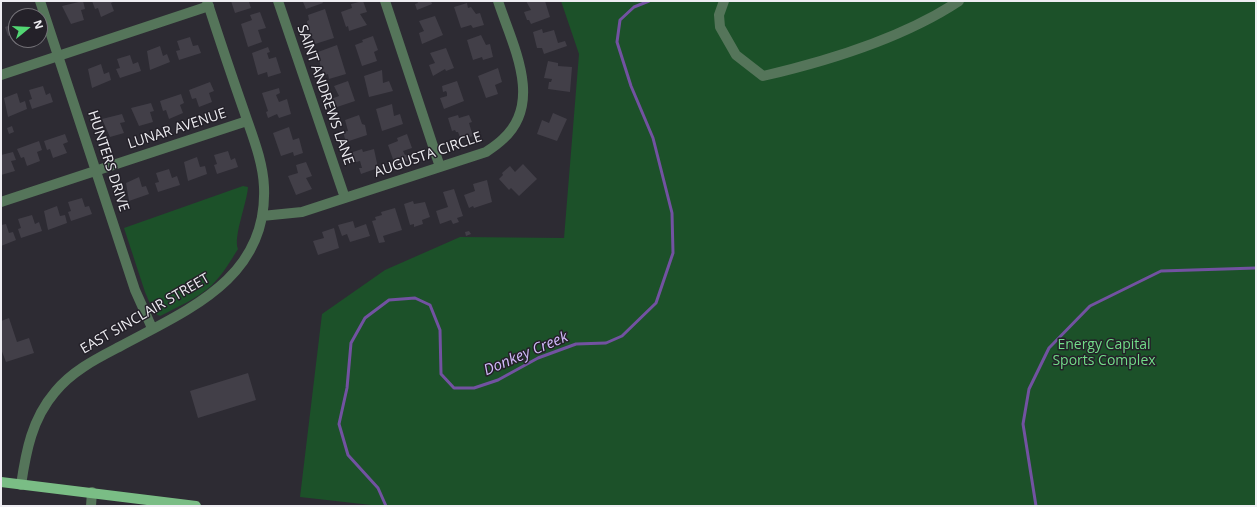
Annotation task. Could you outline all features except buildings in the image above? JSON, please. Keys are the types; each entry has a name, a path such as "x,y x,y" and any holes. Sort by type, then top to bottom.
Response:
{"main road":[{"path":"1,482 196,506"}],"street":[{"name":"HUNTERS DRIVE","path":"40,1 135,290 152,328"},
{"name":"SAINT ANDREWS LANE","path":"278,1 345,198"},
{"path":"385,1 440,168"},
{"name":"AUGUSTA CIRCLE","path":"262,216 302,212 440,168 486,152 504,138 517,122 524,99 524,78 498,1"},
{"path":"724,1 718,15 720,27 736,56 763,76 824,60 909,29 937,16 959,1"},
{"path":"1,75 208,4"},
{"name":"EAST SINCLAIR STREET","path":"21,485 30,435 41,411 55,392 85,365 214,292 238,270 256,242 262,216 264,187 260,159 208,4"},
{"name":"LUNAR AVENUE","path":"1,202 247,121"},
{"path":"91,506 92,492"}],"green space":[{"name":"Energy Capital Sports Complex","path":"561,1 1256,1 1256,506 380,506 300,497 322,314 385,270 460,237 564,238 579,54"},
{"path":"243,186 248,187 237,236 238,249 226,268 212,285 194,298 160,316 154,313 145,292 124,228"}],"waterway":[{"name":"Donkey Creek","path":"386,506 378,488 348,455 339,424 347,388 351,343 365,318 389,300 415,298 430,305 440,330 441,374 454,388 474,388 498,380 538,358 576,344 606,343 622,336 656,303 673,253 672,213 653,138 631,86 617,42 620,20 634,7 649,1"},
{"path":"1036,506 1023,424 1029,389 1049,348 1090,306 1161,271 1256,268"}]}
